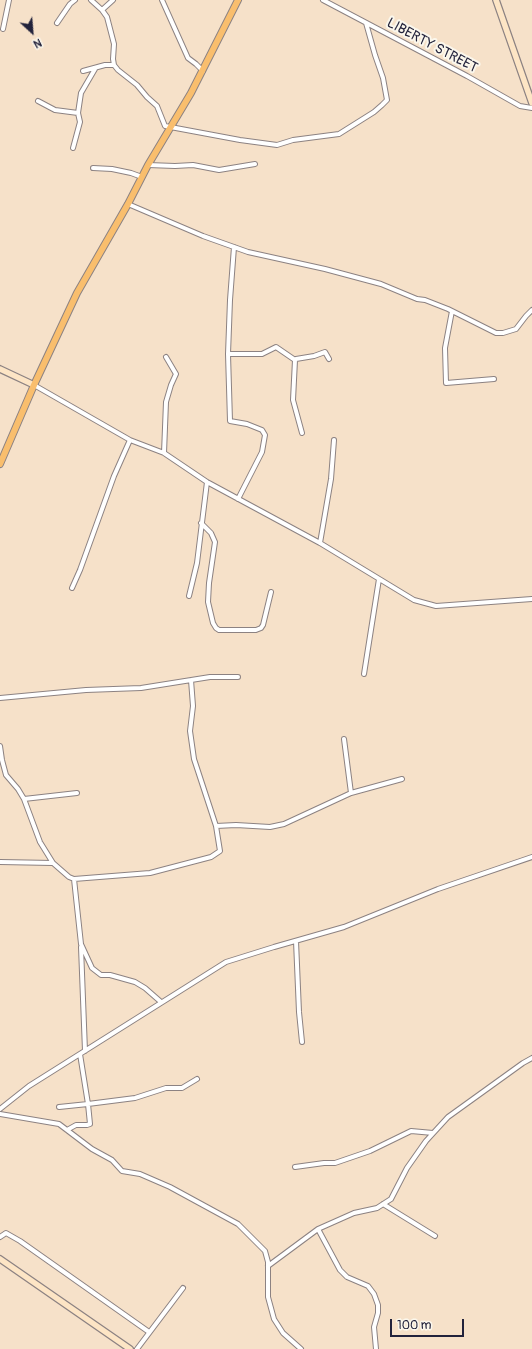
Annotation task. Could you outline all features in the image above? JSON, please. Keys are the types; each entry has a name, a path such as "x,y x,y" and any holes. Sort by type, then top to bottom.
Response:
{"main road":[{"path":"0,464 34,385 77,293 128,204 148,165 172,127 203,71 238,0"}],"street":[{"path":"3,29 9,0"},
{"path":"57,23 70,4 75,0"},
{"path":"91,0 107,17 114,44 114,65 137,85 157,106 162,115 164,124 172,127 240,140 277,144 293,140 339,134 374,112 387,100 384,78 375,55 366,23"},
{"path":"102,10 113,0"},
{"path":"162,0 188,58 203,71"},
{"name":"LIBERTY STREET","path":"323,0 467,76 520,106 532,108"},
{"path":"496,0 532,103"},
{"path":"105,66 113,59"},
{"path":"83,71 114,65"},
{"path":"73,148 80,122 78,113 81,93 95,69"},
{"path":"38,101 55,110 78,113"},
{"path":"148,165 193,166 219,170 255,164"},
{"path":"93,168 112,169 132,173 142,177"},
{"path":"128,204 203,236 248,252 324,269 381,284 452,311 496,333 503,334 516,329 532,310"},
{"path":"234,247 228,354 230,421 247,424 262,430 265,435 262,452 238,499"},
{"path":"452,311 444,348 446,383 494,379"},
{"path":"228,354 262,354 276,347 295,360"},
{"path":"295,360 325,352 329,359"},
{"path":"164,453 166,402 176,374 166,357"},
{"path":"295,360 293,400 302,432"},
{"path":"0,368 34,385 130,440 164,453 207,482 320,543 414,600 436,606 532,599"},
{"path":"72,588 86,556 114,476 130,440"},
{"path":"320,543 331,479 334,440"},
{"path":"190,596 197,563 207,482"},
{"path":"201,523 211,533 215,542 209,582 208,602 213,623 216,628 219,630 256,630 261,628 272,592"},
{"path":"364,674 379,579"},
{"path":"0,698 86,690 141,688 210,677 238,677"},
{"path":"0,746 6,775 24,799 40,842 53,863 69,877 74,879 150,873 211,857 220,851 216,826 194,759 190,731 193,706 191,680"},
{"path":"344,739 351,793"},
{"path":"216,826 270,827 284,824 351,793 402,779"},
{"path":"24,799 77,793"},
{"path":"0,1109 29,1086 161,1002 202,979 226,962 344,927 438,889 532,858"},
{"path":"0,862 53,863"},
{"path":"67,1130 76,1125 90,1124 82,1052 81,944 74,879"},
{"path":"296,940 299,1012 302,1042"},
{"path":"81,944 92,968 101,975 110,975 135,982 161,1002"},
{"path":"268,1266 318,1229 354,1213 370,1210 383,1204 391,1198 407,1168 426,1141 448,1117 532,1058"},
{"path":"59,1106 135,1098 166,1088 182,1088 196,1079"},
{"path":"0,1114 59,1124 92,1149 112,1160 122,1171 140,1174 170,1187 238,1224 265,1251 268,1266 268,1297 274,1319 283,1333 301,1349"},
{"path":"294,1167 335,1163 370,1151 411,1132 433,1133"},
{"path":"383,1204 435,1236"},
{"path":"318,1229 340,1270 347,1277 368,1286 374,1294 378,1305 378,1313 374,1327 376,1349"},
{"path":"0,1237 6,1233 20,1241 149,1332"},
{"path":"0,1259 130,1349"},
{"path":"137,1349 183,1288"}]}
